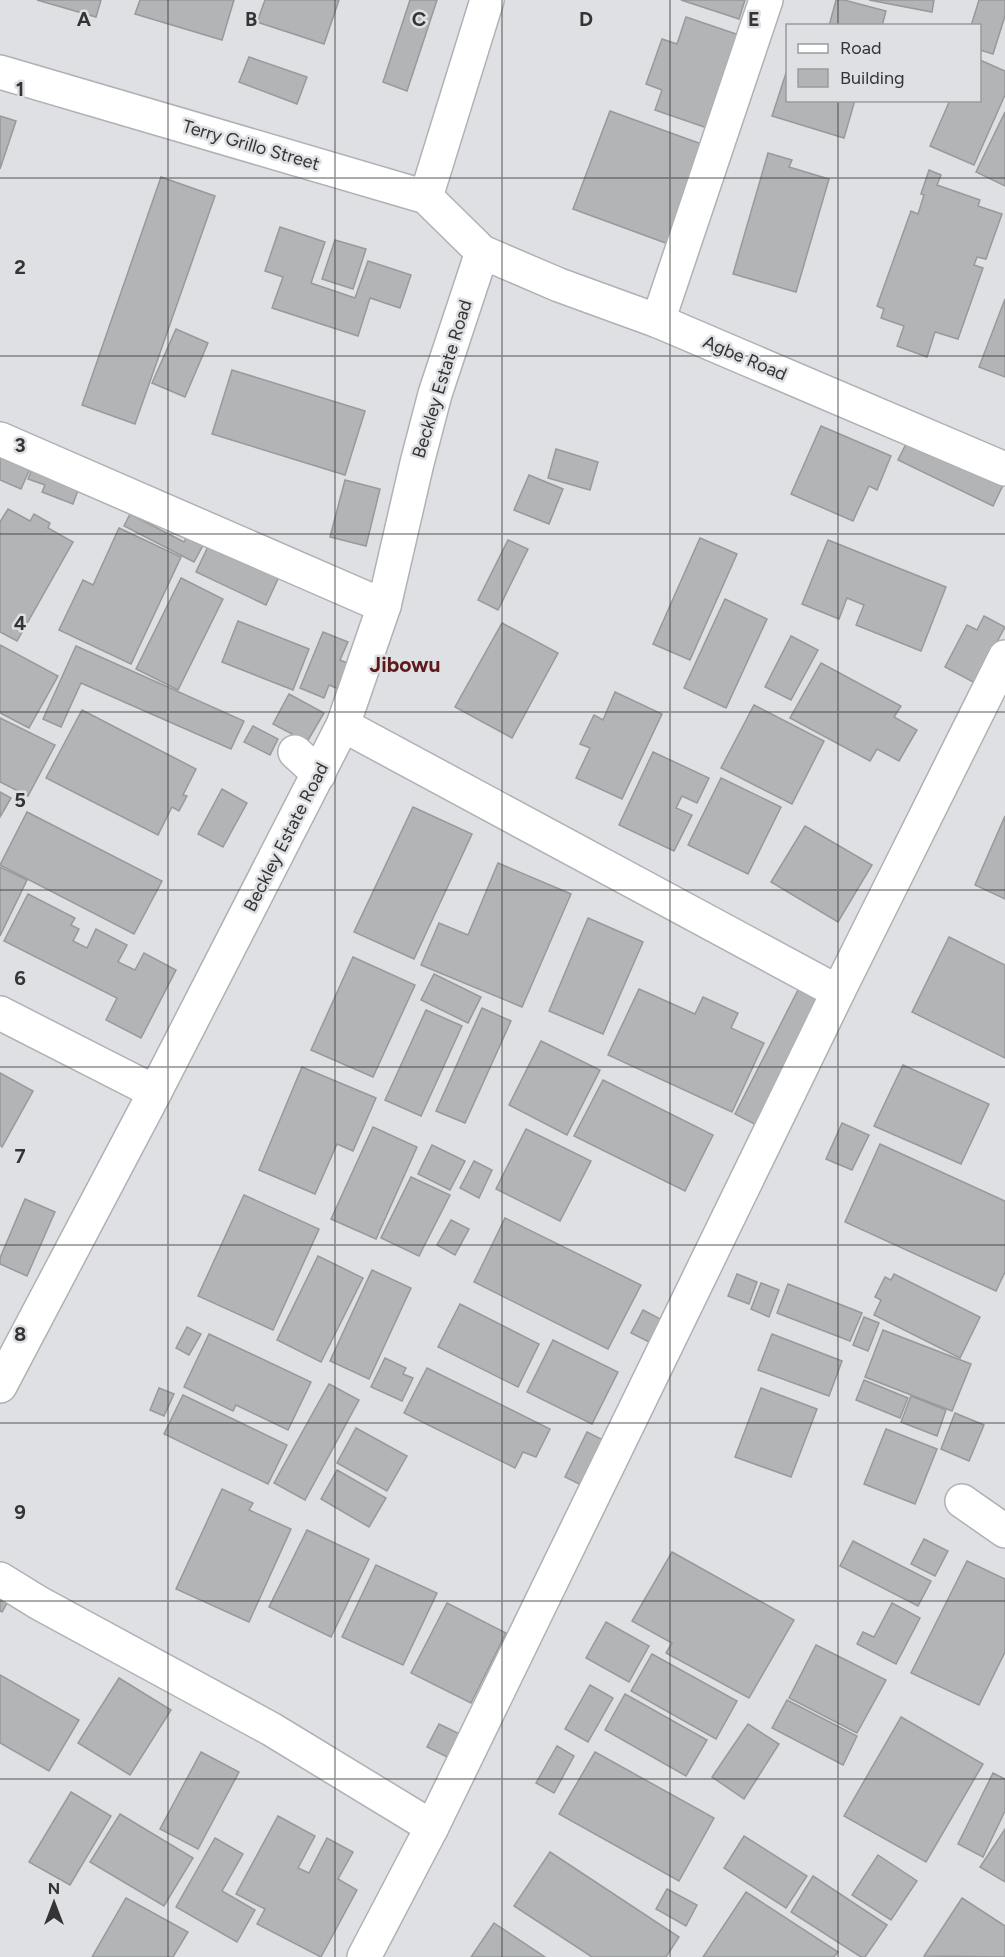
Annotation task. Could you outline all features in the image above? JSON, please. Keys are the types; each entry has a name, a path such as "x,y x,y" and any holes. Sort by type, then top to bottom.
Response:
{"street":[{"path":"426,197 487,0"},
{"path":"658,321 766,0"},
{"name":"Terry Grillo Street","path":"0,72 426,197 482,252"},
{"name":"Agbe Road","path":"482,252 559,285 658,321 1005,469"},
{"name":"Beckley Estate Road","path":"0,1386 344,725 384,606 435,394 482,252"},
{"path":"0,439 384,606"},
{"path":"364,1957 432,1827 838,992 1005,657"},
{"path":"344,725 838,992"},
{"path":"296,752 319,774"},
{"path":"0,1013 155,1092"},
{"path":"962,1501 1005,1531"},
{"path":"0,1579 39,1603 271,1729 432,1827"}],"building":[{"path":"37,0 101,0 96,17"},
{"path":"140,0 234,0 222,40 135,14"},
{"path":"265,0 339,0 324,44 257,22"},
{"path":"410,0 437,0 407,91 383,82"},
{"path":"681,0 745,0 739,19"},
{"path":"836,0 886,11 883,24 830,24"},
{"path":"869,0 934,0 932,12"},
{"path":"979,0 1005,0 1005,16 993,54 981,50 981,24 972,24"},
{"path":"686,17 742,36 710,129 655,110 662,90 646,84 662,39 677,44"},
{"path":"249,57 307,77 297,104 239,82"},
{"path":"981,60 1005,71 1005,95 974,165 930,146 949,102 981,102"},
{"path":"786,73 786,102 854,102 844,138 772,116"},
{"path":"610,111 707,146 671,245 573,209"},
{"path":"1005,112 1005,186 976,172"},
{"path":"0,116 16,121 0,169"},
{"path":"768,153 792,160 789,167 829,179 796,292 733,274"},
{"path":"929,170 941,175 937,185 980,200 978,206 1002,214 986,259 977,257 974,265 983,268 958,339 935,332 927,357 897,346 904,326 881,318 884,309 877,306 911,211 918,214 924,195 921,194"},
{"path":"161,177 215,196 135,424 82,405"},
{"path":"280,227 325,242 311,283 355,298 368,261 411,275 400,308 370,298 358,336 272,308 283,277 265,271"},
{"path":"335,240 366,249 353,289 322,279"},
{"path":"1005,299 1005,377 979,367"},
{"path":"176,329 208,343 185,397 152,383"},
{"path":"232,370 365,411 345,475 212,434"},
{"path":"821,426 891,456 877,490 869,486 853,521 791,494"},
{"path":"911,434 1005,481 993,506 898,460"},
{"path":"556,449 598,462 590,490 548,478"},
{"path":"0,450 32,464 21,489 0,480"},
{"path":"35,461 82,479 73,504 42,492 45,485 28,479"},
{"path":"529,475 563,489 549,524 514,510"},
{"path":"345,480 380,489 366,546 330,537"},
{"path":"8,509 30,521 34,514 50,523 48,528 73,542 17,641 0,632 0,522"},
{"path":"130,514 184,542 191,528 208,536 194,562 124,526"},
{"path":"119,528 181,557 131,664 59,630 83,580 93,585"},
{"path":"213,536 283,568 266,605 196,572"},
{"path":"700,538 737,554 690,660 653,644"},
{"path":"508,540 528,549 498,610 478,600"},
{"path":"828,540 946,587 921,651 856,625 864,605 847,598 839,619 802,604"},
{"path":"181,578 223,599 178,690 136,669"},
{"path":"725,599 767,619 726,708 684,688"},
{"path":"984,616 1005,627 975,683 945,667 967,625 977,630"},
{"path":"238,621 309,649 293,690 222,662"},
{"path":"502,623 558,653 512,738 455,707"},
{"path":"323,632 348,642 340,660 352,665 341,690 329,685 324,698 300,688"},
{"path":"791,636 818,650 791,700 765,687"},
{"path":"0,645 58,676 29,728 0,713"},
{"path":"76,646 244,721 231,749 81,683 61,727 43,719"},
{"path":"821,663 901,706 894,717 917,730 899,761 877,749 870,761 790,718"},
{"path":"615,692 662,714 622,799 576,778 590,748 580,744 594,715 603,720"},
{"path":"289,694 324,713 307,742 273,724"},
{"path":"754,705 824,741 792,804 721,768"},
{"path":"82,710 196,769 183,795 187,796 179,811 172,807 158,835 46,778"},
{"path":"0,718 55,745 28,796 0,782"},
{"path":"253,726 278,739 270,755 244,742"},
{"path":"653,752 709,778 697,803 682,796 676,808 692,815 674,851 619,825"},
{"path":"721,778 781,807 748,874 688,845"},
{"path":"222,789 247,803 223,847 198,834"},
{"path":"0,792 11,798 0,817"},
{"path":"413,807 472,834 414,959 354,932"},
{"path":"27,812 162,881 134,934 0,865"},
{"path":"1005,816 1005,899 975,885"},
{"path":"805,826 872,865 838,922 771,882"},
{"path":"498,863 571,894 522,1007 421,965 439,923 468,935"},
{"path":"0,867 27,880 0,936"},
{"path":"28,894 75,918 71,925 79,929 73,941 87,948 96,929 127,945 118,962 135,970 144,953 176,970 141,1038 106,1020 117,998 4,941"},
{"path":"588,918 643,942 603,1034 549,1011"},
{"path":"949,937 1005,965 1005,1058 912,1012"},
{"path":"353,957 415,985 373,1077 311,1050"},
{"path":"434,974 481,997 468,1023 421,1000"},
{"path":"801,984 829,999 764,1129 735,1114"},
{"path":"639,989 695,1014 703,997 738,1013 731,1028 764,1043 732,1112 608,1055"},
{"path":"482,1008 511,1021 465,1123 436,1111"},
{"path":"426,1010 462,1026 421,1116 385,1100"},
{"path":"541,1041 600,1070 567,1135 509,1105"},
{"path":"903,1065 989,1104 961,1164 874,1126"},
{"path":"302,1067 376,1098 353,1151 337,1144 315,1194 259,1170"},
{"path":"0,1073 33,1091 2,1147 0,1145"},
{"path":"603,1080 713,1135 685,1191 574,1136"},
{"path":"842,1123 869,1135 852,1170 826,1159"},
{"path":"373,1127 417,1147 376,1239 331,1219"},
{"path":"526,1129 591,1161 560,1221 496,1189"},
{"path":"880,1144 1005,1201 1005,1272 996,1291 845,1222"},
{"path":"432,1145 465,1161 450,1190 418,1174"},
{"path":"474,1161 492,1170 479,1198 460,1188"},
{"path":"411,1177 450,1195 419,1256 381,1238"},
{"path":"244,1195 319,1229 273,1330 198,1296"},
{"path":"25,1199 55,1212 27,1276 0,1264 0,1258"},
{"path":"505,1218 641,1285 608,1349 474,1282"},
{"path":"451,1220 469,1229 455,1255 437,1245"},
{"path":"318,1256 363,1278 321,1362 277,1340"},
{"path":"372,1270 411,1288 369,1379 330,1361"},
{"path":"737,1274 757,1282 749,1304 728,1296"},
{"path":"894,1274 980,1317 960,1358 874,1315 881,1300 875,1297 885,1277 891,1280"},
{"path":"761,1283 779,1290 769,1317 751,1309"},
{"path":"788,1284 862,1313 850,1341 777,1313"},
{"path":"460,1304 539,1344 518,1387 438,1347"},
{"path":"643,1310 668,1323 657,1346 631,1333"},
{"path":"864,1317 879,1323 868,1351 853,1345"},
{"path":"187,1327 201,1334 189,1355 176,1348"},
{"path":"883,1330 971,1364 952,1411 865,1377"},
{"path":"209,1334 311,1382 288,1430 236,1405 233,1411 184,1387"},
{"path":"772,1334 842,1361 829,1396 758,1370"},
{"path":"553,1340 618,1372 592,1424 527,1392"},
{"path":"385,1358 406,1368 403,1374 413,1378 402,1401 371,1387"},
{"path":"427,1368 550,1429 536,1457 523,1452 515,1468 404,1413"},
{"path":"864,1380 908,1398 900,1418 856,1400"},
{"path":"329,1384 359,1400 305,1500 274,1483"},
{"path":"159,1388 174,1394 164,1416 150,1410"},
{"path":"761,1388 817,1409 791,1477 735,1457"},
{"path":"183,1395 287,1445 268,1484 164,1434"},
{"path":"911,1396 946,1410 937,1436 901,1422"},
{"path":"955,1413 984,1425 969,1461 941,1449"},
{"path":"356,1428 407,1456 387,1491 337,1463"},
{"path":"886,1429 937,1449 915,1504 864,1484"},
{"path":"587,1432 613,1445 591,1490 565,1477"},
{"path":"337,1470 386,1498 369,1527 321,1499"},
{"path":"222,1489 253,1503 249,1510 291,1529 249,1622 176,1589"},
{"path":"307,1530 369,1559 331,1637 269,1607"},
{"path":"924,1539 948,1551 935,1576 911,1564"},
{"path":"853,1541 931,1581 918,1606 840,1566"},
{"path":"672,1552 794,1620 749,1698 666,1653 672,1643 632,1621"},
{"path":"967,1561 1005,1579 1005,1652 979,1705 911,1673"},
{"path":"376,1565 437,1593 403,1665 342,1637"},
{"path":"0,1590 11,1596 2,1612 0,1611"},
{"path":"447,1603 506,1633 471,1703 411,1673"},
{"path":"892,1603 920,1618 896,1664 857,1644 863,1632 874,1637"},
{"path":"606,1622 649,1646 629,1682 586,1658"},
{"path":"816,1645 886,1680 857,1733 789,1698"},
{"path":"652,1654 737,1701 716,1739 631,1691"},
{"path":"0,1675 79,1720 49,1771 0,1743"},
{"path":"119,1678 171,1710 130,1775 78,1743"},
{"path":"590,1685 613,1698 588,1742 565,1729"},
{"path":"625,1694 707,1740 686,1776 605,1730"},
{"path":"787,1700 857,1736 843,1765 772,1728"},
{"path":"901,1717 983,1764 926,1862 844,1816"},
{"path":"439,1724 468,1738 457,1762 427,1747"},
{"path":"748,1724 779,1744 744,1799 712,1777"},
{"path":"557,1746 574,1756 554,1793 536,1783"},
{"path":"201,1752 239,1772 198,1849 160,1829"},
{"path":"595,1752 714,1818 679,1881 559,1814"},
{"path":"993,1773 1005,1779 1005,1811 983,1857 958,1844"},
{"path":"71,1792 111,1816 70,1885 29,1862"},
{"path":"120,1814 193,1858 164,1906 90,1862"},
{"path":"278,1816 315,1836 298,1868 309,1873 327,1838 353,1852 338,1879 357,1890 321,1957 257,1924 265,1909 236,1894"},
{"path":"1005,1829 1005,1882 980,1867"},
{"path":"744,1836 807,1876 786,1908 724,1868"},
{"path":"215,1838 243,1854 222,1891 255,1910 237,1942 176,1907"},
{"path":"550,1852 679,1937 666,1957 592,1957 514,1906"},
{"path":"878,1855 917,1881 891,1920 852,1895"},
{"path":"813,1876 887,1925 865,1957 861,1957 791,1912"},
{"path":"667,1889 697,1905 686,1926 656,1909"},
{"path":"746,1892 838,1952 834,1957 703,1957"},
{"path":"126,1898 188,1932 173,1957 92,1957"},
{"path":"962,1898 1005,1926 1005,1957 924,1956"},
{"path":"494,1923 545,1957 471,1957"}],"district":[{"name":"Jibowu","path":"405,664"}]}
